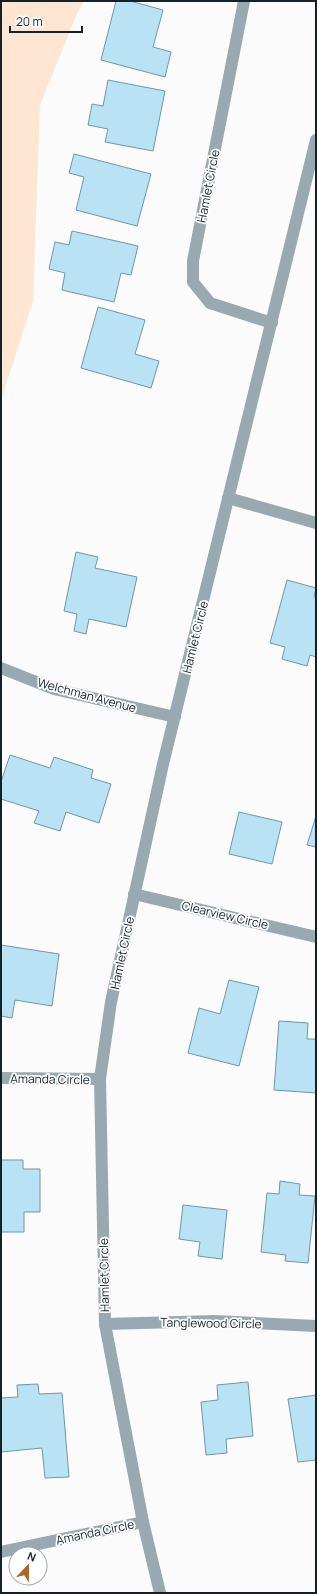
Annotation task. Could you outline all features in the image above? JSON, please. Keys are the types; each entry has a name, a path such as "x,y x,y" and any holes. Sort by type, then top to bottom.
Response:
{"street":[{"name":"Hamlet Circle","path":"244,1 193,261 193,282 210,303 272,323"},
{"name":"Hamlet Circle","path":"160,1593 143,1522 105,1324 100,1079 111,1002 134,894 175,717 316,140"},
{"path":"228,498 316,523"},
{"name":"Welchman Avenue","path":"1,668 54,689 175,717"},
{"name":"Clearview Circle","path":"134,894 316,937"},
{"name":"Amanda Circle","path":"1,1078 100,1079"},
{"name":"Tanglewood Circle","path":"105,1324 215,1321 316,1326"},
{"name":"Amanda Circle","path":"1,1552 143,1522"}],"shaded area":[{"path":"1,1 84,1 76,16 40,105 33,301 1,400"}],"building":[{"path":"116,1 130,1 163,10 153,47 171,52 165,77 101,60"},
{"path":"108,80 165,91 153,151 105,142 108,129 88,125 92,104 103,106"},
{"path":"74,154 151,174 137,226 76,210 84,177 69,173"},
{"path":"72,231 138,246 131,275 121,273 114,302 62,290 65,273 49,269 55,242 69,245"},
{"path":"98,307 145,320 135,354 159,361 151,388 81,368"},
{"path":"76,552 98,557 95,568 137,577 126,627 89,619 86,634 74,631 77,614 64,611"},
{"path":"287,580 316,588 314,597 316,598 316,657 310,655 307,666 282,659 285,647 270,643"},
{"path":"10,755 50,768 54,757 93,770 91,778 111,784 99,823 66,812 60,831 34,823 39,811 1,799 1,782"},
{"path":"239,812 282,822 272,864 229,854"},
{"path":"316,816 316,847 307,845"},
{"path":"1,945 59,954 52,1006 15,1000 12,1018 1,1016"},
{"path":"229,980 259,987 239,1066 188,1053 199,1008 220,1014"},
{"path":"279,1021 308,1023 307,1039 316,1039 316,1093 274,1090"},
{"path":"1,1160 23,1160 23,1169 40,1169 40,1212 24,1212 24,1232 1,1232"},
{"path":"280,1181 300,1184 299,1195 315,1196 308,1263 285,1261 286,1255 261,1252 267,1193 279,1194"},
{"path":"183,1205 227,1210 222,1259 198,1256 200,1242 179,1239"},
{"path":"248,1382 253,1436 226,1439 227,1453 206,1455 201,1402 218,1400 217,1385"},
{"path":"38,1384 39,1394 62,1393 69,1477 45,1478 42,1448 1,1452 1,1398 18,1397 17,1385"},
{"path":"316,1395 316,1460 298,1462 288,1399"}]}
